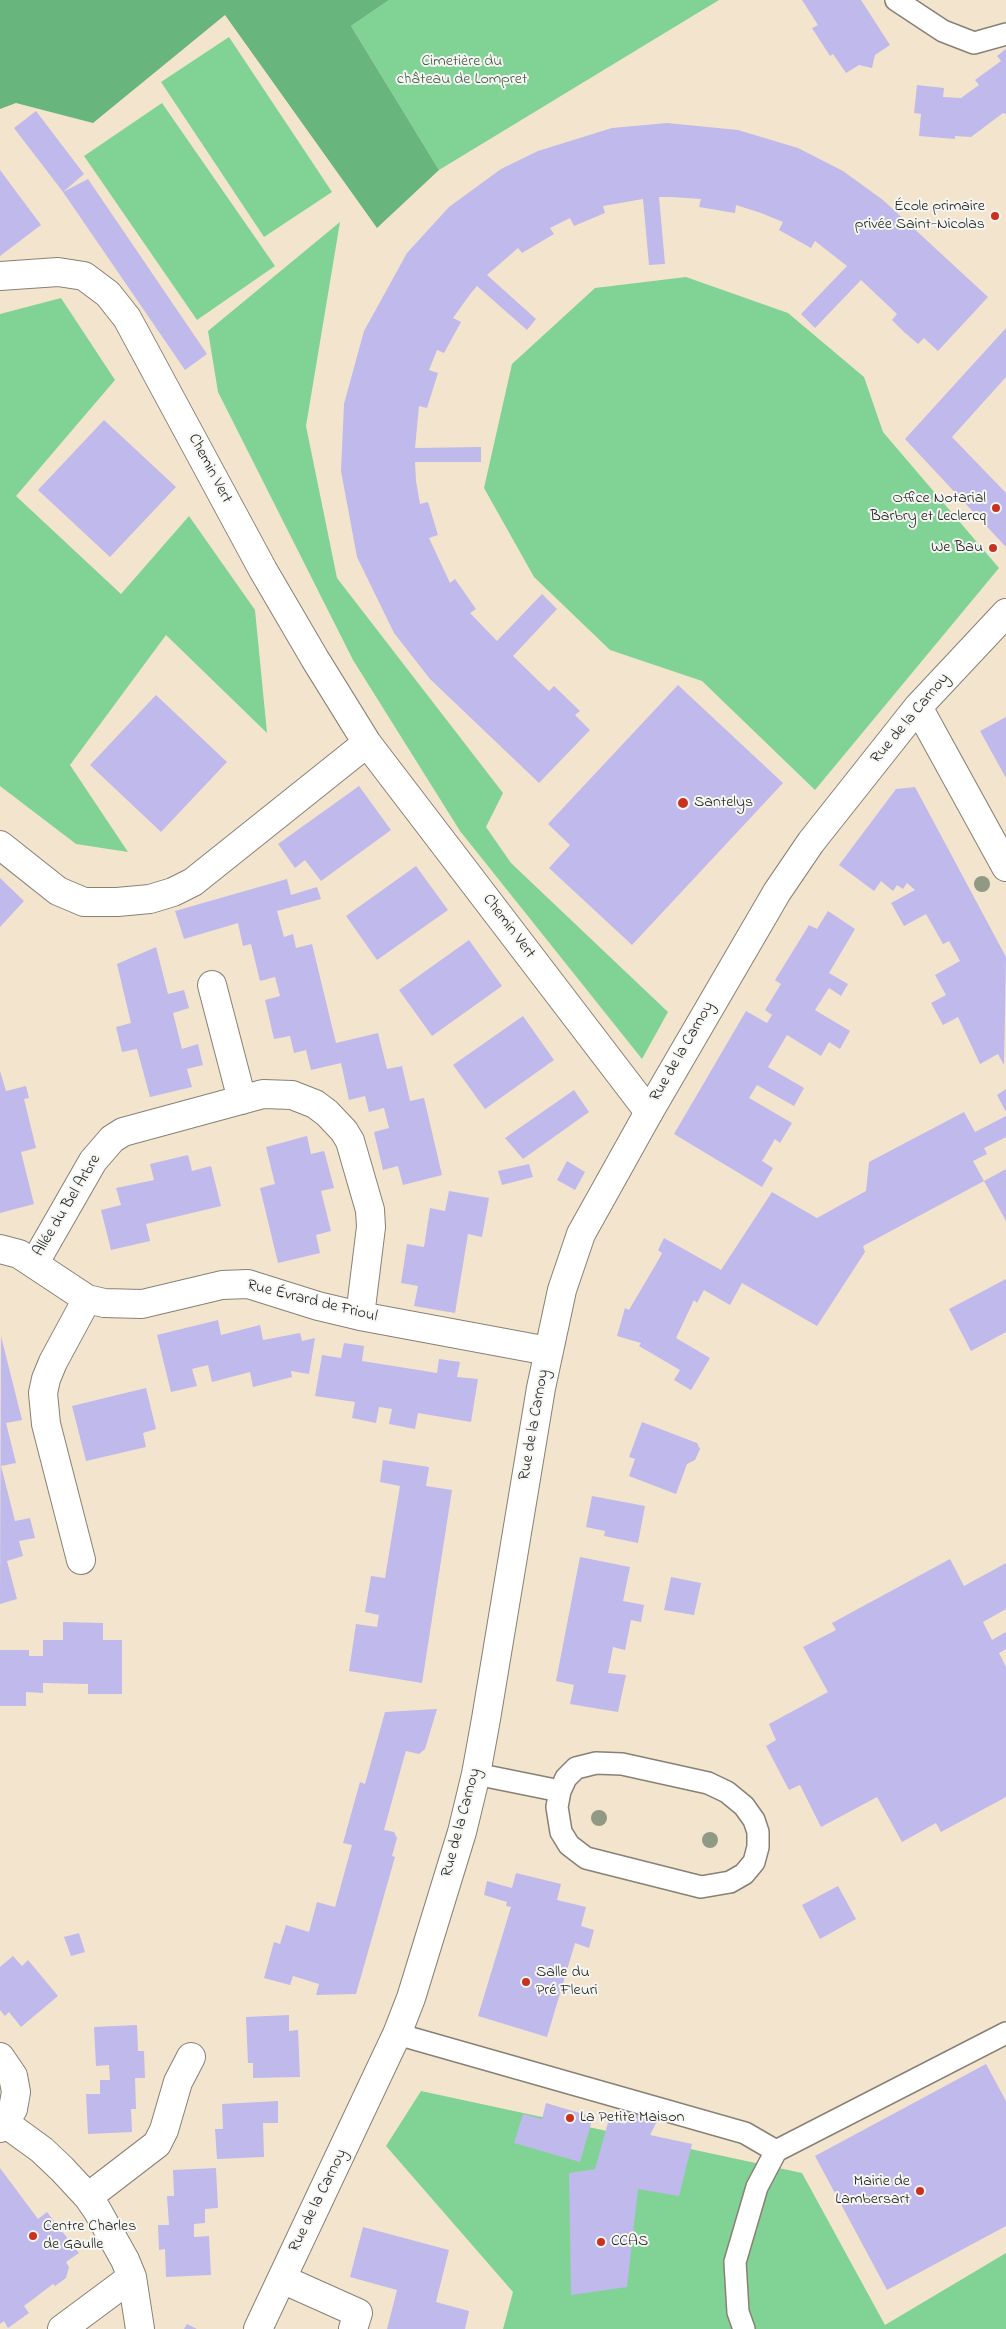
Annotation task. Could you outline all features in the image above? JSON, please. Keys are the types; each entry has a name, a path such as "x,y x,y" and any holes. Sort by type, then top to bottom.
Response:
{"street":[{"name":"Chemin Vert","path":"0,276 58,272 84,276 108,294 127,318 263,570 367,743 648,1112"},
{"name":"Rue de la Carnoy","path":"258,2329 397,2034 411,1998 459,1841 476,1774 548,1351 562,1290 581,1234 648,1112 777,892 811,842 918,707 1006,613"},
{"path":"918,707 1006,867"},
{"path":"0,845 58,891 84,902 150,899 173,892 193,882 367,743"},
{"path":"212,986 242,1100"},
{"name":"Allée du Bel Arbre","path":"34,1264 93,1161 112,1139 136,1127 263,1094 292,1095 315,1104 336,1120 347,1136 370,1210 371,1227 360,1316"},
{"name":"Rue Évrard de Frioul","path":"0,1250 18,1254 87,1299 117,1305 135,1305 222,1285 248,1284 318,1306 360,1316 548,1351"},
{"path":"81,1560 46,1424 42,1393 53,1362 87,1299"},
{"path":"0,2057 13,2076 16,2092 13,2109 2,2126 42,2150 88,2197 117,2242 132,2277 140,2329"},
{"path":"88,2197 157,2144 164,2130 178,2082 191,2057"},
{"path":"62,2329 132,2277"},
{"path":"282,2279 358,2313 353,2329"}],"lane":[{"path":"896,0 943,31 974,43 1006,34"},
{"path":"596,1763 622,1764 708,1783 727,1792 744,1806 754,1820 758,1832 758,1847 754,1862 744,1874 730,1882 701,1887 586,1858 569,1846 561,1832 557,1807 560,1791 566,1778 576,1768 596,1763"},
{"path":"476,1774 560,1791"},
{"path":"744,2329 738,2312 735,2262 757,2187 776,2151 1006,2033"},
{"path":"397,2034 745,2133 776,2151"}],"green space":[{"path":"0,0 389,0 351,26 439,170 377,228 225,15 93,123 16,103 0,109"},
{"name":"Cimetière du château de Lompret","path":"389,0 719,0 439,170 351,26"},
{"path":"229,37 332,192 264,237 161,82"},
{"path":"162,103 275,266 197,320 84,156"},
{"path":"340,222 306,426 337,578 503,793 486,827 511,863 668,1012 642,1059 460,831 353,660 218,392 208,331"},
{"path":"686,277 788,313 864,377 883,432 999,568 815,790 702,681 610,650 534,577 484,488 512,364 595,288"},
{"path":"61,298 115,380 16,496 121,594 189,516 255,610 267,733 166,635 70,765 128,852 76,844 0,786 0,314"},
{"path":"421,2091 802,2173 885,2325 1006,2253 1006,2329 503,2329 513,2292 386,2146"}],"building":[{"path":"802,0 861,0 890,45 875,55 872,68 859,65 846,73 833,54 830,56 812,28 818,25"},
{"path":"1006,49 1006,114 1003,113 971,137 955,136 955,139 919,136 921,114 914,113 917,85 944,88 943,97 961,98 979,85 975,80 1001,61 997,56"},
{"path":"36,111 84,174 63,192 14,128"},
{"path":"667,123 738,130 798,148 843,171 883,200 988,297 938,351 924,338 918,344 904,332 892,320 897,314 861,280 815,328 801,314 847,266 815,241 811,248 779,230 783,222 761,213 736,205 735,213 699,207 701,199 671,197 659,197 665,264 649,265 643,199 603,206 605,213 574,226 570,218 550,228 554,234 522,253 518,248 487,275 536,319 527,330 477,286 471,293 453,318 461,322 444,353 437,350 429,370 438,373 427,408 419,406 415,448 481,447 481,462 415,462 416,481 420,504 428,502 438,535 429,538 450,583 455,579 476,609 470,613 497,641 542,594 557,609 513,656 549,691 554,686 580,711 575,715 590,730 539,783 430,679 394,633 357,557 341,471 344,404 364,331 407,253 449,207 501,169 538,151 612,128"},
{"path":"0,170 41,225 0,256"},
{"path":"88,179 207,354 185,370 63,192"},
{"path":"1006,328 1006,377 952,437 1006,493 1006,547 905,439"},
{"path":"104,420 176,487 110,557 38,490"},
{"path":"678,685 783,783 632,945 549,868 570,845 548,824"},
{"path":"156,695 227,762 161,832 90,765"},
{"path":"1006,717 1006,778 980,731"},
{"path":"359,786 391,830 321,881 305,860 295,868 278,844"},
{"path":"915,787 1006,957 1004,1065 998,1054 980,1064 958,1017 943,1025 931,1003 946,995 935,975 960,961 949,941 943,944 926,914 904,926 891,903 915,890 907,883 903,889 897,885 893,891 881,881 874,891 839,865 896,789"},
{"path":"416,866 448,910 377,960 346,916"},
{"path":"0,878 24,901 0,927"},
{"path":"287,879 291,895 317,887 321,899 277,911 284,937 293,934 296,948 312,944 336,1043 378,1033 387,1069 402,1066 410,1101 424,1098 442,1175 403,1185 398,1166 383,1170 374,1132 389,1128 384,1108 369,1112 365,1096 349,1100 341,1063 311,1070 306,1050 294,1053 290,1036 274,1039 265,1000 280,996 275,977 260,981 251,944 243,946 238,923 184,939 175,911"},
{"path":"828,911 855,929 829,973 848,984 841,996 829,988 815,1010 850,1031 840,1049 829,1042 821,1056 787,1035 768,1067 804,1088 794,1106 757,1085 749,1098 792,1123 780,1143 775,1139 762,1161 773,1168 762,1187 674,1134 746,1011 767,1023 772,1015 765,1010 781,984 775,980 809,925 817,929"},
{"path":"469,940 502,986 432,1036 399,990"},
{"path":"156,947 168,994 184,990 189,1008 173,1013 182,1049 198,1044 203,1065 187,1069 192,1087 150,1097 137,1049 122,1052 116,1027 131,1023 117,964"},
{"path":"523,1016 554,1060 485,1109 453,1065"},
{"path":"0,1071 6,1091 26,1086 29,1098 24,1099 36,1148 21,1152 34,1204 0,1213"},
{"path":"1006,1089 1006,1112 997,1095"},
{"path":"574,1090 589,1112 523,1159 505,1138"},
{"path":"964,1112 975,1132 1006,1116 1006,1137 984,1148 987,1154 973,1161 984,1181 863,1246 865,1252 817,1326 742,1283 730,1305 704,1290 697,1303 694,1300 676,1338 710,1358 691,1390 674,1380 680,1370 639,1346 641,1343 617,1336 625,1308 629,1310 659,1259 662,1253 658,1250 664,1238 721,1270 772,1192 817,1218 866,1191 869,1162"},
{"path":"307,1136 311,1154 324,1151 334,1188 321,1191 331,1231 316,1235 320,1253 278,1263 260,1188 275,1184 266,1147"},
{"path":"188,1155 192,1171 211,1166 221,1206 146,1224 150,1241 111,1250 101,1210 121,1205 116,1188 154,1180 150,1164"},
{"path":"567,1161 585,1172 575,1190 557,1180"},
{"path":"529,1164 533,1177 502,1185 498,1171"},
{"path":"1006,1169 1006,1221 984,1181"},
{"path":"449,1191 489,1198 482,1237 468,1234 455,1313 414,1306 418,1286 401,1283 407,1244 424,1247 430,1208 445,1211"},
{"path":"1006,1279 1006,1332 971,1351 949,1309"},
{"path":"218,1320 221,1335 260,1325 263,1340 300,1333 302,1341 315,1338 309,1374 291,1371 292,1377 253,1387 250,1372 212,1382 208,1365 192,1369 197,1386 171,1392 157,1335"},
{"path":"1,1336 22,1420 6,1423 16,1463 1,1466 15,1521 30,1518 35,1538 19,1541 23,1556 7,1561 17,1599 0,1604"},
{"path":"344,1343 364,1346 362,1361 437,1373 439,1359 460,1362 457,1377 478,1379 471,1422 418,1413 415,1429 389,1424 392,1409 379,1407 376,1423 352,1418 355,1402 315,1396 322,1355 341,1358"},
{"path":"146,1388 156,1429 143,1433 146,1447 86,1461 72,1406"},
{"path":"642,1422 697,1443 700,1449 695,1460 687,1464 676,1494 629,1476 635,1459 629,1457"},
{"path":"383,1460 429,1467 426,1486 452,1490 422,1683 349,1671 356,1624 377,1627 379,1615 365,1612 371,1576 385,1578 400,1486 380,1482"},
{"path":"592,1496 645,1506 638,1543 604,1536 605,1531 586,1527"},
{"path":"580,1557 630,1567 623,1601 644,1605 641,1622 631,1620 625,1650 613,1647 608,1673 626,1675 618,1712 570,1704 574,1685 556,1681"},
{"path":"950,1559 964,1586 1006,1563 1006,1609 983,1622 992,1640 1006,1632 1006,1649 999,1653 1006,1667 1006,1797 941,1832 936,1823 902,1842 877,1797 821,1827 800,1785 789,1790 766,1746 776,1740 769,1724 828,1692 803,1647 836,1630 832,1623"},
{"path":"671,1577 701,1583 694,1615 664,1610"},
{"path":"63,1622 103,1623 103,1640 122,1640 122,1694 88,1694 88,1684 43,1683 43,1693 26,1692 26,1706 0,1706 0,1650 29,1650 29,1656 43,1656 43,1640 63,1640"},
{"path":"437,1709 425,1749 419,1754 406,1751 403,1761 384,1830 394,1832 397,1838 392,1856 395,1857 356,1994 316,1995 319,1984 293,1976 290,1985 264,1978 274,1942 280,1944 286,1925 309,1932 317,1902 335,1907 352,1845 343,1843 360,1782 365,1784 385,1712"},
{"name":"Salle du Pré Fleuri","path":"516,1873 561,1884 557,1900 586,1907 581,1926 594,1930 589,1948 575,1943 547,2037 478,2016 511,1907 506,1906 507,1902 484,1895 487,1881 512,1888"},
{"path":"838,1886 856,1919 820,1939 802,1905"},
{"path":"79,1933 85,1952 71,1956 64,1937"},
{"path":"13,1956 22,1966 28,1960 58,1996 21,2027 9,2012 5,2016 0,2010 0,1967"},
{"path":"289,2015 289,2031 298,2030 300,2077 253,2078 253,2063 248,2063 246,2017"},
{"path":"137,2025 138,2051 144,2051 145,2078 135,2078 136,2109 131,2109 132,2132 88,2134 86,2094 100,2094 100,2080 110,2080 109,2065 96,2066 94,2027"},
{"name":"Mairie de Lambersart","path":"986,2064 1006,2101 1006,2226 887,2290 815,2156"},
{"path":"278,2101 278,2123 263,2123 264,2157 217,2159 215,2129 223,2129 222,2104"},
{"name":"La Petite Maison","path":"546,2103 593,2117 580,2162 514,2143 523,2114 542,2119"},
{"name":"CCAS","path":"629,2110 658,2119 650,2135 692,2144 679,2196 638,2189 627,2287 571,2295 569,2173 595,2169 609,2119 625,2124"},
{"name":"Centre Charles de Gaulle","path":"0,2168 38,2219 47,2212 79,2253 66,2262 69,2267 66,2278 55,2286 53,2284 24,2306 29,2313 8,2328 4,2321 0,2324"},
{"path":"216,2168 218,2208 205,2209 205,2223 194,2224 194,2237 209,2236 211,2275 166,2277 165,2249 159,2250 158,2225 169,2225 167,2196 174,2196 173,2170"},
{"path":"363,2227 449,2250 436,2302 469,2311 465,2329 387,2329 397,2290 350,2277"},
{"path":"187,2324 197,2329 184,2329"}],"place":[{"name":"École primaire privée Saint-Nicolas","path":"995,216"},
{"name":"Office Notarial Barbry et Leclercq","path":"996,508"},
{"name":"We Bau","path":"993,548"},
{"name":"Santelys","path":"683,803"},
{"name":"Salle du Pré Fleuri","path":"526,1982"},
{"name":"La Petite Maison","path":"570,2118"},
{"name":"Mairie de Lambersart","path":"920,2191"},
{"name":"Centre Charles de Gaulle","path":"33,2236"},
{"name":"CCAS","path":"601,2242"}]}
